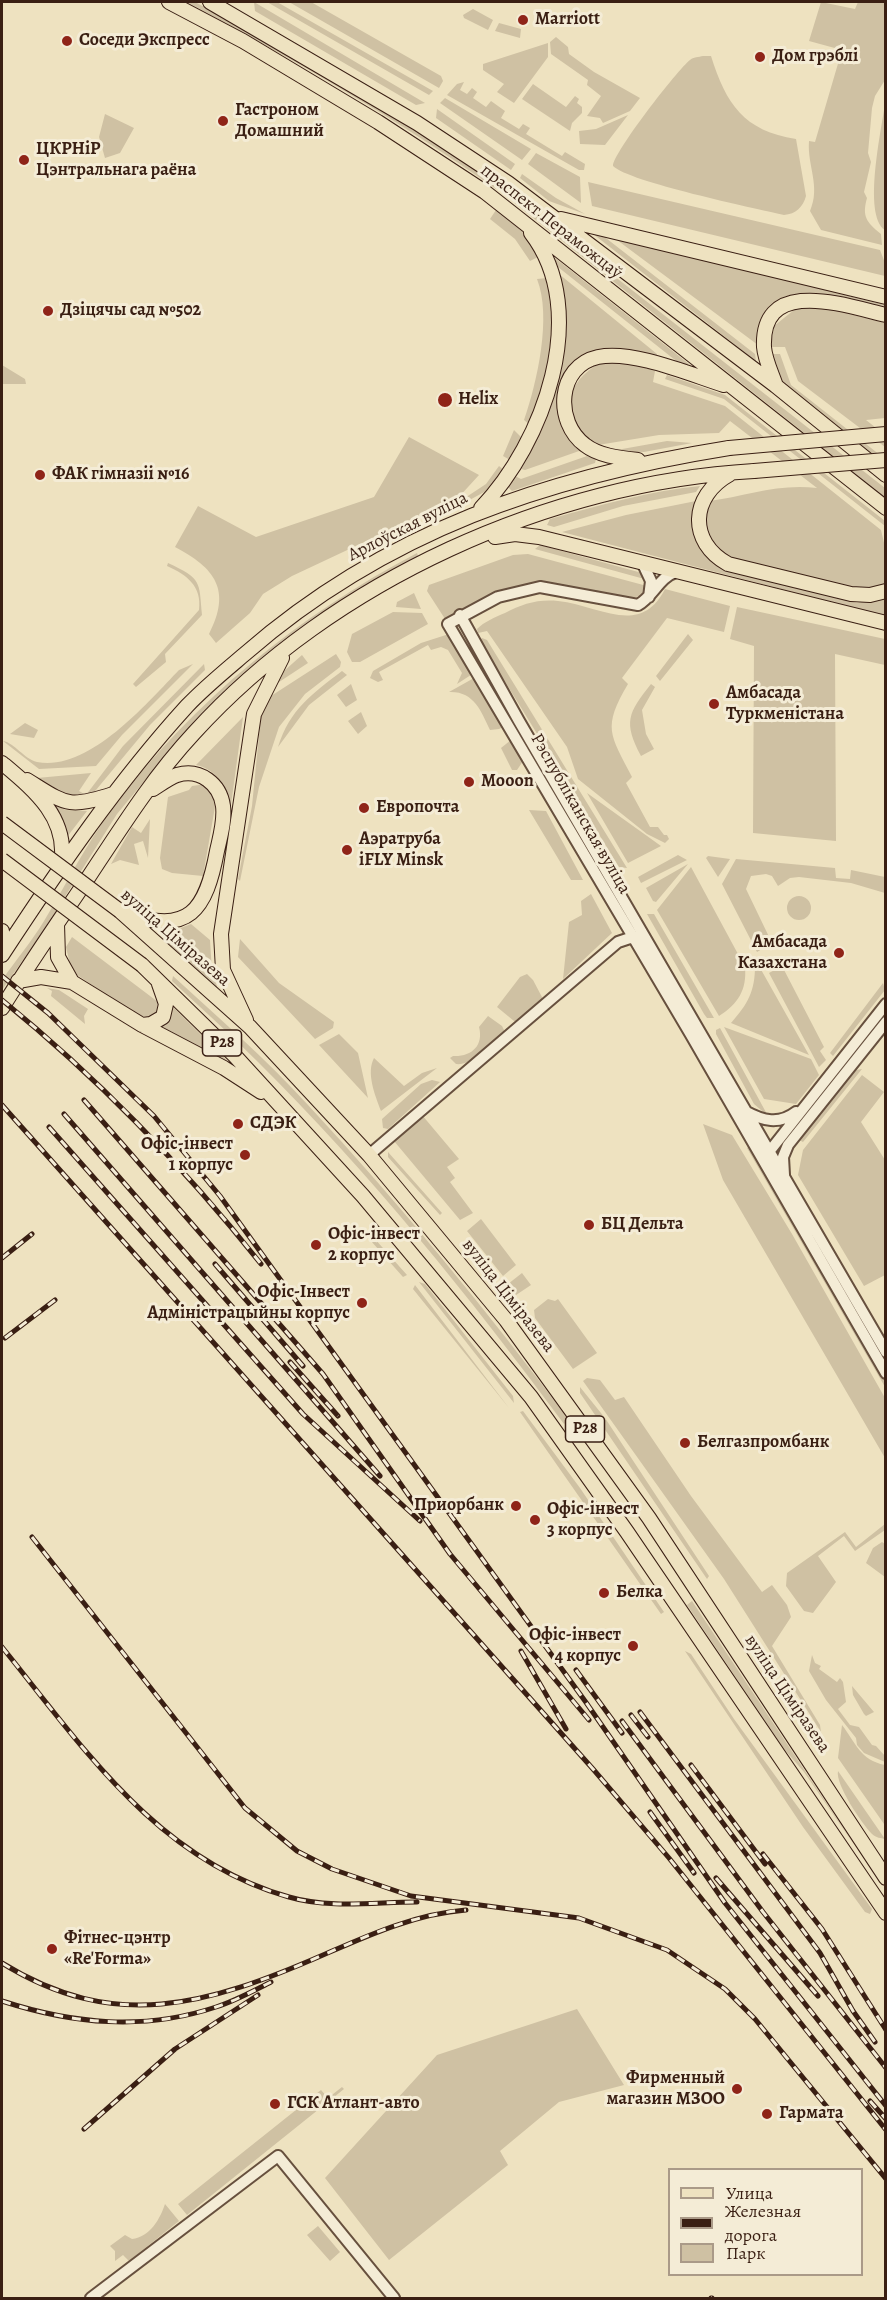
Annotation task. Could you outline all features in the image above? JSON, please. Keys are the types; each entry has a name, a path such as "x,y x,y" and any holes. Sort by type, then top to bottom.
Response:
{"main road":[{"name":"праспект Пераможцаў","path":"169,2 243,41 445,165 520,219 885,508"},
{"name":"праспект Пераможцаў","path":"210,2 417,123 554,217 776,386 885,475"},
{"path":"554,217 885,297"},
{"path":"478,511 506,480 531,435 544,408 554,365 558,304 555,282 539,243 520,219"},
{"path":"776,386 764,350 765,334 768,322 783,307 804,299 818,299 885,315"},
{"path":"652,461 603,454 585,445 575,435 568,423 564,402 564,388 575,369 597,358 627,357 730,387"},
{"name":"Арлоўская вуліца","path":"2,955 61,866 113,794 189,704 280,624 367,564 408,542 478,511 555,485 652,461 729,448 885,434"},
{"name":"Арлоўская вуліца","path":"2,1008 144,794 194,732 289,646 399,574 528,518 604,493 668,479 885,459"},
{"path":"734,472 717,481 700,506 698,518 703,539 716,558 728,564 851,594 870,595 885,591"},
{"path":"464,544 514,534 558,542 885,623"},
{"path":"250,1027 223,970 221,934 254,714 268,682 289,646"},
{"path":"3,765 63,802 84,804 113,794"},
{"path":"3,765 52,812 63,837 61,866"},
{"path":"120,911 149,922 176,920 193,911 211,884 223,822 220,793 208,779 199,776 177,775 144,794"},
{"name":"вуліца Ціміразева","path":"2,823 120,911 160,950 250,1027 369,1155 506,1320 649,1518 881,1860 885,1877"},
{"name":"Р28","path":"2,860 156,977 286,1110 424,1267 531,1397 627,1532 863,1884 885,1913"},
{"path":"57,922 58,957 72,982"},
{"path":"2,931 2,937"},
{"path":"18,981 40,977 72,982 142,1025 241,1078 286,1110"},
{"path":"142,1025 159,1021 166,1010 164,994 156,977"},
{"path":"627,1532 649,1518"},
{"path":"641,1553 663,1539"},
{"path":"863,1884 881,1860"},
{"path":"863,1884 885,1877"}],"street":[{"path":"643,564 651,581 649,597"},
{"path":"649,597 668,574 676,572"},
{"name":"Рэспубліканская вуліца","path":"514,723 448,624 460,615 498,597 540,587 623,604 638,605 649,597"},
{"name":"Рэспубліканская вуліца","path":"460,615 514,723 633,937 691,1035 768,1157"},
{"path":"514,723 743,1110 885,1373"},
{"path":"369,1155 618,942 633,937"},
{"path":"768,1157 806,1104 885,1004"},
{"path":"791,1192 782,1164 785,1150 885,1022"},
{"path":"743,1110 767,1121 780,1120 789,1118 806,1104"},
{"path":"768,1157 785,1150"},
{"path":"768,1157 885,1352"},
{"path":"91,2298 278,2156 394,2298"}],"green space":[{"path":"187,2 195,2 349,89 498,185 496,189 421,138 344,91"},
{"path":"254,2 425,103 416,105 255,11"},
{"path":"267,2 277,2 433,91 429,95"},
{"path":"289,2 311,2 441,76 443,81 439,88"},
{"path":"821,2 855,9 858,2 885,2 885,80 875,96 872,108 868,153 871,162 864,192 867,198 866,218 881,234 882,245 821,230 810,211 814,184 809,141 815,142 842,50 809,41"},
{"path":"473,9 493,20 488,30 464,18 463,15"},
{"path":"499,23 521,29 520,38 495,31"},
{"path":"556,37 568,47 569,54 594,72 640,98 630,111 603,123 600,118 587,116 601,96 587,85 588,80 551,54 550,42"},
{"path":"548,43 548,57 514,103 497,92 504,84 483,70 483,64"},
{"path":"711,56 723,88 731,101 750,122 778,135 796,139 806,196 801,207 795,211 784,215 693,194 642,179 613,166 634,129 673,79 691,59"},
{"path":"464,82 460,90 467,94 472,88 477,92 473,98 486,107 491,101 505,111 501,118 519,129 523,124 530,128 526,134 562,156 565,152 585,164 584,170 579,170 447,95 457,84"},
{"path":"533,84 566,107 575,96 579,99 577,103 582,107 582,113 572,123 570,131 522,99"},
{"path":"445,98 531,149 522,160 440,103"},
{"path":"885,103 885,230 878,221 874,190"},
{"path":"437,109 515,164 511,170 436,118"},
{"path":"105,114 134,128 120,153 105,158 99,137"},
{"path":"628,115 605,145 580,144 579,131 596,129"},
{"path":"536,153 580,177 581,203 528,164"},
{"path":"522,174 556,198 585,214 549,201 520,178"},
{"path":"588,182 880,250 885,263 885,276 592,206"},
{"path":"508,193 885,488 885,497 532,217 506,196"},
{"path":"496,210 523,232 540,256 530,261 515,239 490,219"},
{"path":"588,230 602,235 755,354 756,361"},
{"path":"613,237 885,305 885,309 824,295 804,293 786,296 772,305 762,321 758,345"},
{"path":"555,258 689,364 680,364 558,267"},
{"path":"559,274 657,354 657,358 625,349 609,348 593,351 574,363 562,382 559,392 559,414 566,432 582,450 525,470 521,469 544,424 553,400 565,349 565,299"},
{"path":"547,278 551,317 549,353 542,388 530,425 524,420 538,369 543,330 541,294 537,279"},
{"path":"823,307 885,323 885,418 866,420 885,435 885,447 798,381 785,347 771,347 774,326 794,310"},
{"path":"772,354 780,354 791,385 885,459 885,465 781,382"},
{"path":"602,362 629,363 655,371 653,382 725,406 881,530 885,547 885,584 864,591 733,560 713,545 707,532 705,519 709,501 789,487 817,488 730,421 719,433 659,435 598,445 585,435 577,424 570,402 579,380"},
{"path":"2,365 25,379 26,384 2,384"},
{"path":"667,375 725,395 885,521 885,526 724,399 665,379"},
{"path":"514,430 522,438 510,460 503,456"},
{"path":"409,437 479,475 458,498 292,576 263,594 250,613 216,643 209,634 219,605 216,582 200,563 175,547 198,506 256,537 374,497"},
{"path":"667,441 692,443 644,452 611,451"},
{"path":"587,456 596,459 595,463 512,491 507,486 515,476 521,479"},
{"path":"499,466 505,471 488,490 427,523 486,484"},
{"path":"700,486 696,492 623,506 554,527 547,525 550,519 606,504 662,491"},
{"path":"696,501 694,530 701,546 720,567 857,603 885,597 885,616 562,532 626,515"},
{"path":"540,545 642,573 648,580 535,549"},
{"path":"417,553 419,559 384,578 181,737 117,814 44,930 2,990 2,980 39,928 103,822 144,769 178,732 213,697 290,633 373,577"},
{"path":"528,554 647,586 642,595 630,599 525,590 447,622 427,591 429,585 513,555"},
{"path":"168,563 187,573 197,582 202,615 165,654 166,662 136,687 133,684 199,610 198,594 192,582 167,566"},
{"path":"665,589 730,606 724,632 667,618 622,678 628,684 612,721 614,740 632,777 626,783 650,827 658,827 664,835 667,835 669,839 665,843 647,834 578,779 567,747 487,631 478,633 477,629 518,607 544,601 558,601 618,615 631,615 644,612 655,604"},
{"path":"414,593 421,609 396,607 397,602"},
{"path":"737,607 885,639 885,665 835,654 836,841 753,833 754,646 730,639"},
{"path":"393,612 422,613 428,624 360,662 352,662 347,652 352,634"},
{"path":"449,634 474,673 457,684 462,673 448,650 441,647 431,650 428,645 379,672 383,680 378,682 370,678 373,671 421,643"},
{"path":"688,634 693,640 660,681 656,676"},
{"path":"482,638 487,640 627,868 619,867 480,641"},
{"path":"336,654 341,662 340,667 305,694 279,727 259,787 240,881 238,879 252,806 261,715 271,696"},
{"path":"302,655 308,663 273,686 284,671"},
{"path":"193,664 122,735 96,766 39,769 3,741 37,762 57,762 77,756 116,732 179,670"},
{"path":"204,664 205,670 150,725 91,796 65,799 37,778 91,773 79,791 86,795 123,746"},
{"path":"342,671 347,675 309,705 278,747 289,722 303,703"},
{"path":"474,678 505,726 490,730 480,709 471,699 465,695 449,692"},
{"path":"351,684 357,700 346,707 337,695"},
{"path":"651,684 655,687 642,710 646,734 654,749 641,756 632,734 631,718 637,703"},
{"path":"361,712 367,726 358,734 348,721"},
{"path":"243,717 230,812 221,782 211,771 196,765"},
{"path":"25,723 38,730 34,738 10,734"},
{"path":"511,740 523,761 517,770 512,770 501,748"},
{"path":"206,784 216,801 203,876 172,873 162,869 160,858 168,797 189,790 192,786"},
{"path":"587,793 661,846 628,863"},
{"path":"47,799 65,810 87,811 67,837"},
{"path":"529,810 546,811 583,880 571,880"},
{"path":"150,819 148,858 143,841 134,844 139,865 120,860 111,864 132,827 141,833"},
{"path":"678,855 687,860 641,883 638,877"},
{"path":"708,856 730,859 718,877 706,858"},
{"path":"736,859 835,868 836,878 850,879 851,870 885,877 885,893 851,883 799,877 790,878 778,886 772,876 766,874 751,876 746,889 772,943 757,952 722,884"},
{"path":"688,864 656,902 653,901 646,888"},
{"path":"691,867 745,967 740,996 719,1016 657,910"},
{"path":"591,894 612,933 563,979 569,922 582,915 581,901"},
{"path":"799,896 808,899 811,908 808,917 799,920 790,917 787,908 790,899"},
{"path":"647,914 654,914 714,1018 707,1018 704,1014"},
{"path":"191,924 210,940 212,972 218,989 162,941 168,933"},
{"path":"72,937 158,1002 159,1014 150,1018 134,1014 70,970 64,963 69,960 66,947"},
{"path":"240,939 279,983 334,1022 333,1028 315,1039 238,957"},
{"path":"755,966 759,966 809,1055 731,1023 749,997 754,983"},
{"path":"782,966 824,1047 820,1051 826,1060 819,1067 769,973"},
{"path":"527,974 533,980 543,999 519,1022 514,1021 497,1007 520,977"},
{"path":"173,976 276,1071 343,1143 443,1259 569,1420 564,1424 418,1237 340,1148 258,1062 172,981"},
{"path":"883,983 885,990 833,1056 830,1053"},
{"path":"47,988 59,990 88,1009 84,1016 85,1024 51,996 52,991"},
{"path":"173,1007 236,1069 159,1029"},
{"path":"488,1016 502,1026 505,1032 476,1058 469,1062 456,1064 450,1058 465,1055 475,1049 480,1040 479,1027"},
{"path":"724,1027 811,1059 819,1075 796,1104 764,1099"},
{"path":"720,1028 768,1116 754,1104 716,1034 716,1030"},
{"path":"339,1034 358,1053 368,1098 319,1045"},
{"path":"374,1058 404,1086 422,1073 437,1068 381,1111 371,1077"},
{"path":"862,1069 803,1142 799,1140 856,1070"},
{"path":"862,1075 884,1092 861,1122 885,1160 885,1275 864,1286 798,1175 803,1150"},
{"path":"432,1080 440,1082 388,1129 383,1128 382,1119 421,1084"},
{"path":"422,1115 459,1159 447,1167 455,1178 450,1182 473,1213 460,1220 394,1141"},
{"path":"703,1124 732,1135 792,1234 885,1398 885,1458 723,1180"},
{"path":"750,1146 885,1380 885,1387 747,1148"},
{"path":"388,1152 442,1213 440,1215 388,1157"},
{"path":"481,1219 516,1265 503,1276 467,1231"},
{"path":"366,1229 407,1275 403,1277 363,1232"},
{"path":"522,1273 531,1285 516,1295 508,1284"},
{"path":"419,1282 425,1284 513,1396 514,1403"},
{"path":"415,1285 509,1408 413,1289"},
{"path":"548,1299 555,1301 558,1299 597,1353 573,1369 535,1318 534,1310"},
{"path":"587,1378 600,1380 615,1400 624,1397 691,1496 762,1592 772,1585 787,1605 791,1617 772,1646 820,1725 821,1732 724,1579 583,1381"},
{"path":"580,1387 605,1418 709,1576 707,1579 580,1393"},
{"path":"523,1411 580,1488 664,1612 661,1614 520,1412"},
{"path":"885,1524 885,1530 855,1551 844,1536 818,1556 836,1582 813,1613 804,1611 786,1586 787,1573 845,1532 856,1547"},
{"path":"882,1542 885,1544 885,1577 866,1563 873,1548"},
{"path":"692,1601 857,1849 804,1772 784,1749 687,1605"},
{"path":"685,1651 691,1654 734,1719 872,1909 870,1914 865,1912 803,1827"},
{"path":"812,1655 815,1663 821,1666 819,1669 837,1682 840,1678 843,1682 846,1702 838,1709 850,1725 859,1727 872,1745 876,1746 885,1756 885,1762 864,1753 857,1745 856,1738 826,1700 809,1671"},
{"path":"852,1686 874,1712 866,1716 864,1714 853,1695"},
{"path":"789,1695 823,1748 823,1754 786,1698"},
{"path":"842,1725 864,1755 885,1765 884,1824 838,1758"},
{"path":"838,1771 885,1839 872,1834 862,1822 845,1794"},
{"path":"577,2009 624,2085 559,2102 500,2151 508,2165 389,2260 325,2178 437,2055"},
{"path":"342,2087 344,2089 187,2215 178,2204 321,2090 328,2098"},
{"path":"165,2204 179,2221 129,2261 123,2255 115,2261 115,2251 110,2246 125,2235 132,2239 144,2235 157,2221"},
{"path":"318,2226 340,2252 330,2261 307,2235"}],"railway":[{"path":"2,976 48,1013 154,1116 220,1196 585,1701 725,1903 886,2106"},
{"path":"2,1000 106,1092 139,1125 202,1193 261,1264"},
{"path":"84,1100 323,1374 450,1554 589,1720"},
{"path":"2,1105 593,1769 669,1858 886,2130"},
{"path":"64,1114 380,1476"},
{"path":"49,1127 303,1414 420,1521"},
{"path":"2,1258 32,1234"},
{"path":"215,1264 303,1366"},
{"path":"5,1338 55,1300"},
{"path":"290,1362 338,1416"},
{"path":"32,1537 245,1808 297,1851 332,1869 411,1896 579,1918 667,1950 725,1989 755,2019 886,2179"},
{"path":"2,1647 62,1723 126,1796 162,1828 200,1856 242,1880 305,1901 336,1904 417,1902"},
{"path":"521,1651 566,1729"},
{"path":"576,1670 622,1733"},
{"path":"640,1712 820,1953 853,2011 875,2042"},
{"path":"631,1715 648,1737"},
{"path":"622,1721 763,1912 886,2068"},
{"path":"691,1765 765,1864"},
{"path":"650,1812 694,1873"},
{"path":"763,1854 822,1929 886,2030"},
{"path":"716,1878 818,1996"},
{"path":"2,1963 44,1985 84,1998 123,2004 162,2004 201,1998 240,1987 281,1973 393,1926 447,1912 466,1910"},
{"path":"2,2001 55,2015 109,2022 135,2022 189,2015 237,1999 271,1982"},
{"path":"84,2129 175,2049 258,1995"},
{"path":"870,2101 886,2119"}],"place":[{"name":"Marriott","path":"523,20"},
{"name":"Соседи Экспресс","path":"67,41"},
{"name":"Дом грэблі","path":"760,57"},
{"name":"Гастроном Домашний","path":"223,121"},
{"name":"ЦКРНіР Цэнтральнага раёна","path":"24,160"},
{"name":"Дзіцячы сад №502","path":"48,311"},
{"name":"Helix","path":"445,400"},
{"name":"ФАК гімназіі №16","path":"40,475"},
{"name":"Амбасада Туркменістана","path":"714,704"},
{"name":"Mooon","path":"469,782"},
{"name":"Европочта","path":"364,808"},
{"name":"Аэратруба iFLY Minsk","path":"347,850"},
{"name":"Амбасада Казахстана","path":"839,953"},
{"name":"СДЭК","path":"238,1124"},
{"name":"Офіс-інвест 1 корпус","path":"245,1155"},
{"name":"БЦ Дельта","path":"589,1225"},
{"name":"Офіс-інвест 2 корпус","path":"316,1245"},
{"name":"Офіс-Інвест Адміністрацыйны корпус","path":"362,1303"},
{"name":"Белгазпромбанк","path":"685,1443"},
{"name":"Приорбанк","path":"516,1506"},
{"name":"Офіс-інвест 3 корпус","path":"535,1520"},
{"name":"Белка","path":"604,1593"},
{"name":"Офіс-інвест 4 корпус","path":"633,1646"},
{"name":"Фітнес-цэнтр «Re'Forma»","path":"52,1949"},
{"name":"Фирменный магазин МЗОО","path":"737,2089"},
{"name":"ГСК Атлант-авто","path":"275,2104"},
{"name":"Гармата","path":"767,2114"}]}
